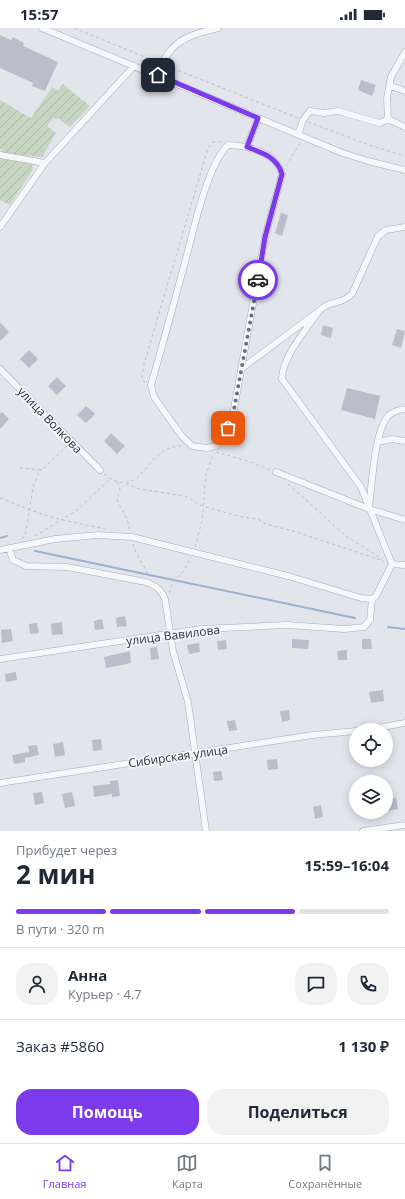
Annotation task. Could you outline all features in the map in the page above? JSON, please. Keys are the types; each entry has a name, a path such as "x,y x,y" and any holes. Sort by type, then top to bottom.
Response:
{"street":[{"path":"42,28 158,75 298,135 368,161 405,170"},
{"path":"158,75 168,52 176,44 196,33 218,28"},
{"path":"388,120 387,98 391,86 391,77 405,52"},
{"path":"0,227 46,163 134,66"},
{"path":"391,86 405,91"},
{"path":"298,135 303,120 310,111 324,113 338,111 380,123 388,120 405,127"},
{"path":"247,147 258,118"},
{"path":"228,145 247,147 268,155 280,165 282,174 265,237 232,420 225,436 216,446 208,448 192,446 181,435 154,397 151,385 197,217 214,166 221,152 228,145"},
{"path":"0,155 46,163"},
{"path":"0,550 24,544 91,536 113,535 132,537 288,576 361,598 372,599 376,596 382,588 392,564 361,487 282,379 282,370 286,360 323,306 346,301 352,294 378,236 386,230 405,227"},
{"path":"241,369 318,312"},
{"name":"улица Волкова","path":"0,368 100,470"},
{"path":"369,509 373,466 380,430 389,416 397,411 405,409"},
{"path":"378,442 392,438 405,441"},
{"path":"276,472 369,509 405,520"},
{"path":"9,548 13,560 26,566 67,567 146,582 157,587 165,599 170,635 188,702 206,831"},
{"path":"392,564 405,565"},
{"name":"улица Вавилова","path":"0,659 170,635 201,629 256,625 344,628 364,627 370,620 372,599"},
{"path":"393,725 405,723"},
{"name":"Сибирская улица","path":"0,783 313,735 349,732"},
{"path":"363,831 405,825"}],"path":[{"path":"74,28 303,120 369,145 405,156"},
{"path":"282,174 291,154 299,144 298,135"},
{"path":"146,383 142,377 144,364 208,148 213,142 219,141 228,145"},
{"path":"17,546 26,532 35,480 42,470 71,442"},
{"path":"125,483 137,478 161,451 175,445 192,446"},
{"path":"165,599 174,580 182,572 193,552 202,521 202,506 206,474 214,452 251,462 276,472"},
{"path":"20,468 42,470"},
{"path":"100,470 110,479 140,489 185,496 202,506 242,517 258,519 266,524 293,531 392,564"},
{"path":"24,544 49,527 64,520 88,502 110,479"},
{"path":"285,481 346,536 392,564"},
{"path":"0,498 30,510 64,520 110,530"}],"green space":[{"path":"63,84 90,106 70,127 58,118 57,120 53,118 47,126 56,133 42,157 2,153 2,150 0,149 0,100 31,118 52,87 58,91"},
{"path":"0,157 20,160 32,164 33,169 10,205 0,200"}],"building":[{"path":"0,35 11,40 13,37 24,43 23,46 58,62 45,91 32,86 33,83 0,68"},
{"path":"361,80 376,85 372,96 358,90"},
{"path":"281,213 288,215 282,236 275,233"},
{"path":"0,322 9,332 0,341"},
{"path":"323,325 333,328 331,338 321,335"},
{"path":"397,329 405,331 401,348 392,345"},
{"path":"29,350 38,359 29,368 20,359"},
{"path":"57,377 66,386 57,395 48,386"},
{"path":"347,388 380,396 375,419 341,410"},
{"path":"86,406 95,414 86,423 77,415"},
{"path":"2,412 9,419 0,429 0,414"},
{"path":"111,433 125,446 117,454 104,441"},
{"path":"125,616 127,626 117,627 116,618"},
{"path":"102,619 104,629 95,630 94,621"},
{"path":"62,622 63,634 52,635 51,624"},
{"path":"37,623 39,633 30,634 29,624"},
{"path":"11,629 13,641 2,643 1,630"},
{"path":"292,639 309,640 308,649 292,648"},
{"path":"362,639 371,639 372,649 362,649"},
{"path":"226,640 227,649 218,650 217,641"},
{"path":"199,643 200,652 189,654 187,645"},
{"path":"157,647 159,659 151,660 150,648"},
{"path":"347,650 347,660 338,660 337,651"},
{"path":"130,651 131,663 106,668 104,657"},
{"path":"16,672 17,680 6,682 5,674"},
{"path":"383,690 384,701 371,703 369,692"},
{"path":"289,710 290,720 282,722 280,711"},
{"path":"235,720 237,730 229,731 227,721"},
{"path":"101,739 102,750 93,751 92,740"},
{"path":"63,742 65,755 55,757 53,744"},
{"path":"37,745 39,755 25,758 25,762 14,764 12,755 29,752 28,746"},
{"path":"277,759 278,769 268,770 267,760"},
{"path":"221,771 223,780 214,781 213,772"},
{"path":"118,780 120,796 112,797 112,794 94,797 93,786 110,784 110,781"},
{"path":"42,792 44,803 35,805 33,793"},
{"path":"72,792 75,806 65,808 62,794"},
{"path":"396,798 398,809 393,810 393,799"},
{"path":"321,805 323,817 315,819 313,807"}],"waterway":[{"path":"0,538 7,536"},
{"path":"35,551 355,618"},
{"path":"388,627 405,629"}],"way so far":[{"path":"228,428 232,420 258,280"}],"route":[{"path":"158,75 258,118 247,147 268,155 280,165 282,174 265,237 258,280"}]}
